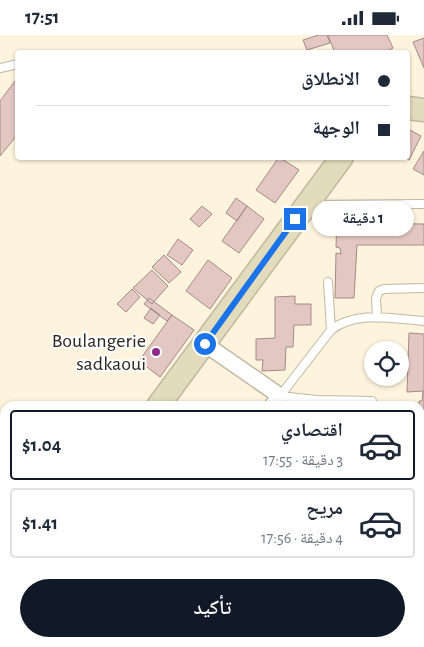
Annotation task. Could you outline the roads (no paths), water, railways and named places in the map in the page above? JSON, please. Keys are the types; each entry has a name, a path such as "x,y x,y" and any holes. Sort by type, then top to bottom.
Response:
{"street":[{"path":"410,108 424,110"},
{"path":"162,401 340,160"},
{"path":"205,344 276,401"}],"lane":[{"path":"0,68 15,65"},
{"path":"305,205 424,204"},
{"path":"328,282 331,330"},
{"path":"377,318 378,291 384,289 424,289"},
{"path":"276,401 331,330 341,322 355,318 424,321"}],"place":[{"name":"Boulangerie sadkaoui","path":"156,352"}]}
